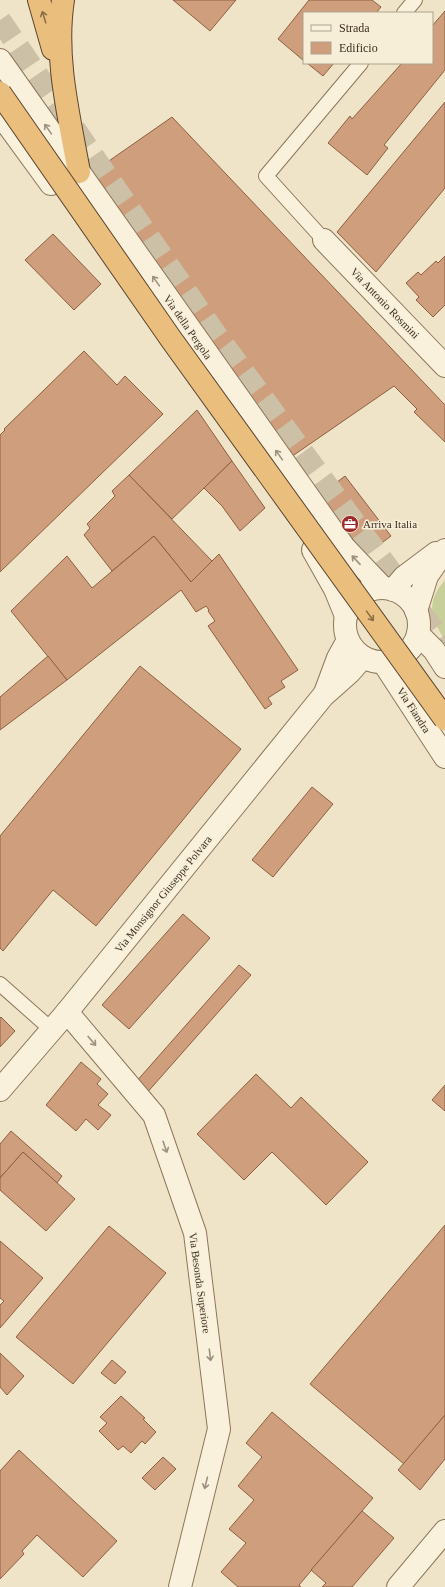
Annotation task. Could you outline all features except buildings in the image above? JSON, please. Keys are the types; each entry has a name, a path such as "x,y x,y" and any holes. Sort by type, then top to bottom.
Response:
{"highway":[{"path":"39,0 63,81"},
{"path":"63,0 59,29 63,81 79,172"},
{"path":"0,93 176,346 445,719"}],"street":[{"name":"Via della Pergola","path":"0,60 344,547 388,589"},
{"path":"0,114 319,559 336,589 346,616"},
{"name":"Via Antonio Rosmini","path":"324,240 445,366"},
{"path":"388,589 445,546"},
{"path":"416,611 427,576 445,550"},
{"path":"388,589 402,594 410,601 416,611 419,622 418,634 413,645 405,654 395,660 373,660 354,650 348,640 345,628 346,616 351,605 359,596 370,590 388,589"},
{"path":"418,634 434,650 445,667"},
{"name":"Via Monsignor Giuseppe Polvara","path":"323,696 338,658 348,640"},
{"name":"Via Monsignor Giuseppe Polvara","path":"0,1090 67,1012 323,696 350,672 373,660"},
{"name":"Via Fiandra","path":"373,660 445,757"},
{"name":"Via Besonda Superiore","path":"67,1012 154,1115 195,1233 219,1429 180,1587"},
{"path":"398,1587 445,1531"}],"lane":[{"path":"405,12 415,0"},
{"path":"324,240 266,176 360,64"},
{"path":"0,984 52,1030"}],"green space":[{"path":"445,580 445,640 436,624 432,610 435,595"}],"tunnel":[{"path":"0,20 212,329 445,645"}],"place":[{"name":"Arriva Italia","path":"350,524"}]}
